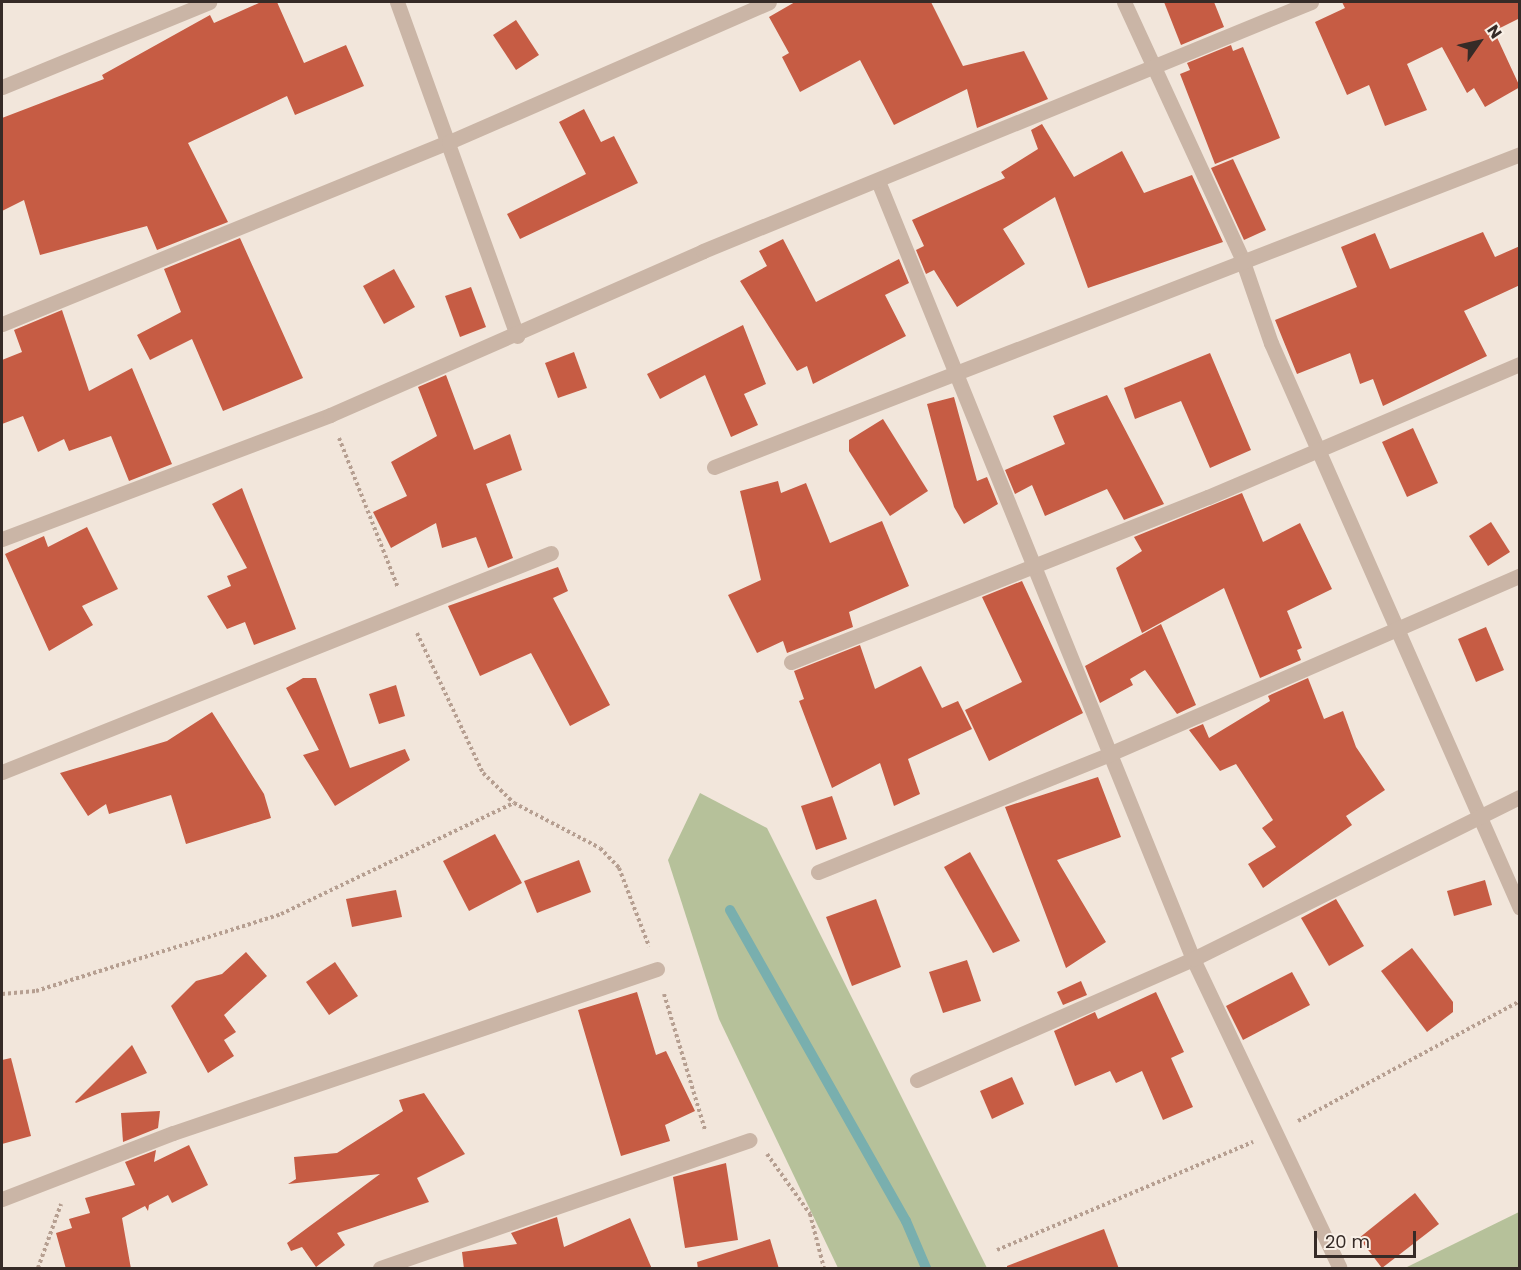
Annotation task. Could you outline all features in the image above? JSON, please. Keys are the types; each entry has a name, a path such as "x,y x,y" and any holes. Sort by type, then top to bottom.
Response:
{"street":[{"path":"2,87 209,2"},
{"path":"397,2 517,336"},
{"path":"2,324 449,142 770,2"},
{"path":"1124,2 1242,259 1319,450 1396,631 1520,908"},
{"path":"2,539 330,415 517,336 703,251 1311,2"},
{"path":"714,467 953,375 1242,259 1520,154"},
{"path":"878,181 953,375 1070,646 1107,755 1193,959 1339,1267"},
{"path":"791,662 1032,562 1319,450 1520,364"},
{"path":"2,772 551,553"},
{"path":"818,872 1107,755 1520,575"},
{"path":"917,1080 1193,959 1520,797"},
{"path":"2,1199 173,1133 657,969"},
{"path":"380,1269 712,1149 749,1140"}],"path":[{"path":"330,415 406,609 483,773 514,803 600,848 619,868 657,969 712,1149"},
{"path":"2,994 36,991 280,914 514,803"},
{"path":"749,1140 766,1153 810,1214 824,1269"},
{"path":"38,1269 77,1171"}],"green space":[{"path":"700,793 767,828 987,1268 838,1268 719,1019 668,860"},
{"path":"1519,1212 1519,1268 1405,1268"}],"building":[{"path":"261,2 277,2 304,63 346,45 364,86 295,115 287,96 188,143 228,222 157,250 147,226 40,255 24,200 2,211 2,118 104,79 102,75 210,15 214,23"},
{"path":"795,2 931,2 963,66 1024,51 1048,99 977,128 967,89 894,125 860,60 800,92 782,57 789,53 769,17"},
{"path":"1164,2 1214,2 1224,27 1181,45"},
{"path":"1342,2 1520,2 1520,18 1494,31 1520,87 1485,107 1474,88 1467,93 1442,47 1407,64 1427,110 1385,126 1369,85 1347,95 1315,22 1345,8"},
{"path":"516,20 539,55 516,70 493,35"},
{"path":"1231,45 1233,51 1243,47 1280,138 1215,164 1180,74 1190,70 1187,63"},
{"path":"584,109 601,142 614,136 638,183 520,239 507,214 586,174 559,122"},
{"path":"1042,124 1074,177 1122,151 1144,193 1192,175 1223,242 1088,288 1055,197 1003,229 1025,264 957,307 934,270 926,274 916,250 924,246 912,220 1005,178 1001,172 1038,149 1031,130"},
{"path":"1233,159 1266,230 1244,240 1211,168"},
{"path":"1483,232 1495,257 1520,246 1520,285 1464,311 1487,356 1383,406 1373,379 1360,384 1350,353 1297,374 1275,320 1357,287 1341,247 1375,233 1390,269"},
{"path":"240,238 303,378 223,411 192,339 150,360 137,335 181,312 164,269"},
{"path":"783,239 816,302 899,259 909,283 885,295 906,336 813,384 807,366 797,371 740,281 767,266 759,251"},
{"path":"394,269 415,307 384,324 363,286"},
{"path":"471,287 486,327 460,337 445,296"},
{"path":"62,310 89,391 132,368 172,464 129,481 111,436 69,451 64,439 38,452 23,416 2,424 2,360 22,352 14,330"},
{"path":"743,325 766,384 744,394 758,425 731,437 705,375 660,399 647,374"},
{"path":"574,352 587,388 558,398 545,363"},
{"path":"1210,353 1251,450 1210,468 1181,401 1135,419 1124,388"},
{"path":"446,375 474,450 510,434 522,470 486,484 513,558 488,568 476,537 442,548 436,523 391,548 373,512 407,496 391,462 437,436 418,387"},
{"path":"1107,395 1164,504 1124,520 1107,489 1045,516 1032,485 1015,494 1005,470 1065,444 1053,416"},
{"path":"954,397 977,481 987,477 998,504 964,524 954,507 927,404"},
{"path":"883,419 928,491 890,516 849,451 849,440"},
{"path":"1413,428 1438,483 1407,497 1382,442"},
{"path":"778,481 781,493 806,483 830,543 882,521 909,586 849,612 853,627 787,653 783,641 757,653 728,595 761,580 740,491"},
{"path":"242,488 296,629 254,645 245,622 227,629 207,596 231,586 227,576 247,568 212,504"},
{"path":"1242,493 1263,542 1300,523 1332,589 1287,611 1302,648 1297,650 1301,660 1260,678 1224,588 1142,633 1116,568 1142,551 1134,537"},
{"path":"1491,522 1510,552 1488,566 1469,536"},
{"path":"87,527 118,589 82,606 93,625 49,651 5,554 44,536 48,547"},
{"path":"558,567 568,591 553,598 610,705 570,726 531,653 480,676 448,606"},
{"path":"1022,581 1083,713 989,761 965,710 1022,682 982,597"},
{"path":"1161,624 1196,705 1177,714 1145,670 1130,679 1133,685 1100,703 1085,666"},
{"path":"1486,627 1504,670 1476,682 1458,639"},
{"path":"860,645 875,689 921,666 942,708 958,701 972,729 908,759 920,794 894,806 880,763 832,788 799,701 804,699 794,671"},
{"path":"303,678 316,678 350,768 405,749 410,760 335,806 303,755 319,750 286,688"},
{"path":"1308,678 1324,719 1343,711 1356,747 1385,790 1346,816 1352,825 1263,888 1248,864 1276,847 1262,828 1273,820 1236,764 1220,771 1189,730 1203,724 1209,738 1270,701 1268,696"},
{"path":"396,685 405,716 379,724 369,694"},
{"path":"212,712 264,794 271,818 186,844 171,795 109,814 106,804 88,816 60,773 167,741"},
{"path":"1098,777 1121,837 1057,860 1106,942 1066,968 1005,807"},
{"path":"832,796 847,839 816,850 801,806"},
{"path":"495,834 522,883 469,911 443,861"},
{"path":"970,852 1020,941 993,953 944,867"},
{"path":"579,860 591,892 537,913 524,881"},
{"path":"1485,880 1492,905 1454,916 1447,891"},
{"path":"396,890 402,917 352,927 346,899"},
{"path":"876,899 901,967 852,986 826,917"},
{"path":"1336,899 1364,946 1329,966 1301,918"},
{"path":"1412,948 1453,1002 1453,1012 1427,1032 1381,971"},
{"path":"246,952 267,976 224,1015 236,1032 224,1040 234,1056 208,1073 171,1006 196,981 222,974"},
{"path":"967,960 981,1001 943,1013 929,972"},
{"path":"335,962 358,996 329,1015 306,982"},
{"path":"1292,972 1310,1005 1243,1040 1226,1006"},
{"path":"1081,981 1087,995 1063,1005 1057,992"},
{"path":"637,992 656,1055 666,1051 695,1111 665,1125 670,1141 621,1156 578,1010"},
{"path":"1156,992 1184,1052 1171,1058 1193,1107 1163,1120 1142,1071 1116,1083 1110,1071 1075,1086 1054,1031 1095,1012 1098,1019"},
{"path":"132,1045 147,1073 76,1103 75,1102"},
{"path":"11,1058 31,1136 2,1144 2,1060"},
{"path":"1012,1077 1024,1104 992,1119 980,1091"},
{"path":"424,1093 465,1154 417,1178 429,1202 337,1233 345,1245 316,1267 302,1247 291,1251 287,1243 380,1174 288,1184 296,1179 294,1157 337,1153 403,1111 399,1100"},
{"path":"160,1111 158,1128 123,1142 121,1113"},
{"path":"189,1145 208,1185 172,1203 168,1195 149,1205 148,1211 145,1206 122,1218 131,1269 66,1269 56,1233 72,1228 69,1219 90,1213 85,1198 135,1185 125,1162 156,1150 154,1162"},
{"path":"726,1163 738,1240 685,1248 673,1177"},
{"path":"1415,1193 1439,1224 1382,1268 1359,1238"},
{"path":"557,1217 564,1247 630,1218 652,1269 464,1269 462,1252 517,1244 511,1233"},
{"path":"1104,1229 1119,1269 1007,1269 1007,1266"},
{"path":"770,1239 779,1269 698,1269 697,1262"}],"waterway":[{"path":"730,910 906,1221 926,1268"}]}
